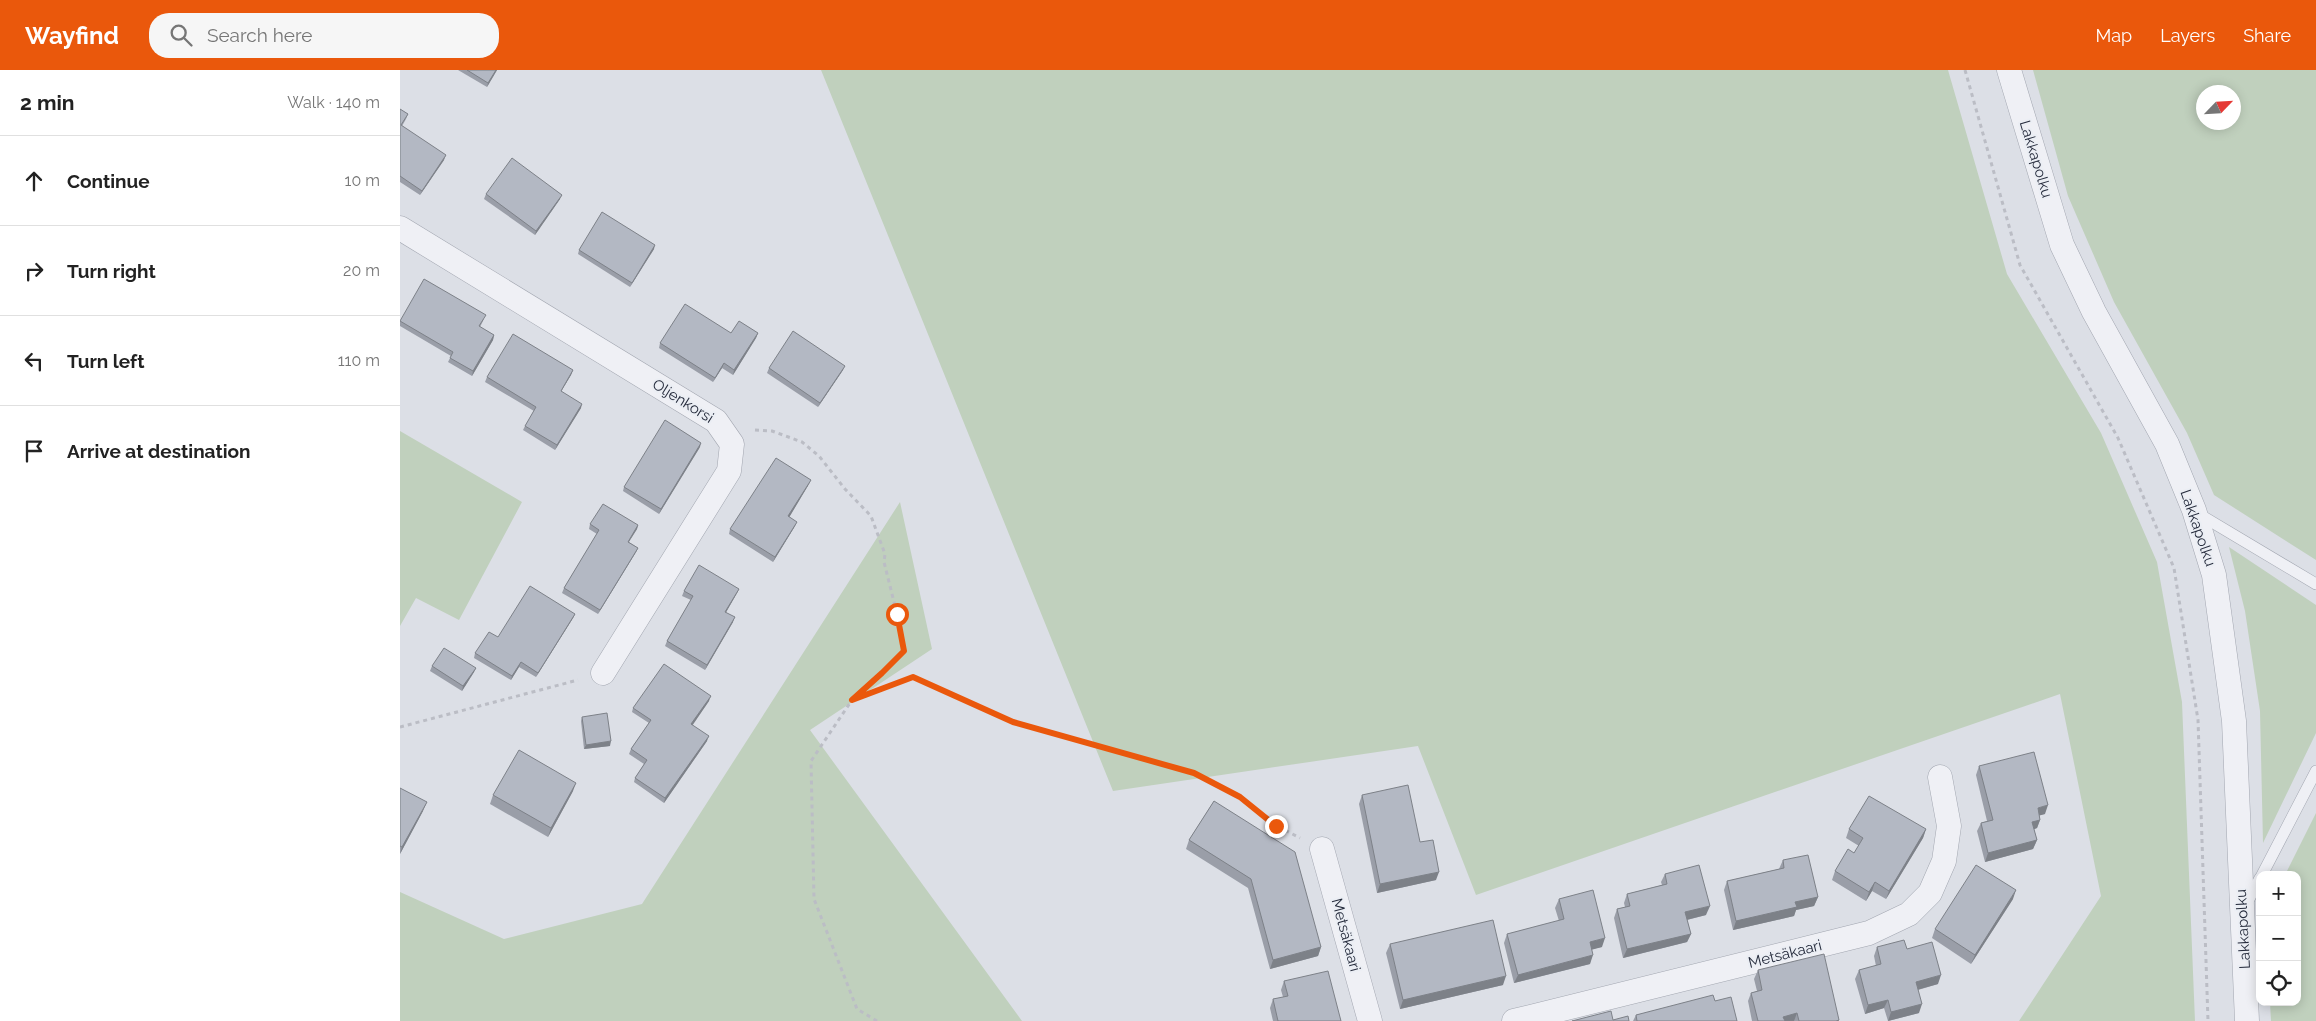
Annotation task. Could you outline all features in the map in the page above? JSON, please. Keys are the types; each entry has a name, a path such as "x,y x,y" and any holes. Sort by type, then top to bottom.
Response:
{"street":[{"name":"Lakkapolku","path":"2009,70 2062,244 2094,312 2167,444 2194,510 2214,575 2234,721 2247,1021"},
{"name":"Oljenkorsi","path":"400,228 716,421 732,444 730,471 603,674"},
{"name":"Metsäkaari","path":"1514,1021 1869,933 1909,914 1930,893 1944,861 1949,826 1940,778"},
{"name":"Metsäkaari","path":"1322,849 1370,1021"}],"lane":[{"path":"2194,510 2316,584"},
{"path":"2264,871 2316,771"},
{"path":"2242,912 2256,886"}],"path":[{"path":"1965,70 2020,265 2118,438 2174,568 2198,720 2208,1021"},
{"path":"772,431 802,442 819,456 845,490 871,516 885,554 884,562 904,651 852,700 811,761 814,899 857,1009 877,1021"},
{"path":"400,727 603,674"},
{"path":"852,700 913,677 1013,722 1194,773 1240,797 1276,826 1322,849"}],"green space":[{"path":"821,70 1948,70 2007,274 2101,433 2157,562 2182,702 2195,1021 2019,1021 2101,896 2060,694 1476,895 1418,746 1113,791"},
{"path":"2033,70 2316,70 2316,560 2214,495 2187,433 2114,302 2068,196"},
{"path":"400,431 522,502 459,620 416,598 400,626"},
{"path":"900,502 932,649 810,730 1022,1021 400,1021 400,892 504,939 642,904"},
{"path":"2229,547 2316,605 2316,733 2263,843 2260,711 2245,611"},
{"path":"2316,813 2316,1021 2271,1021 2270,1006 2301,1006 2301,871 2287,871"}],"building":[{"path":"467,70 496,70 488,83"},
{"path":"400,109 408,114 401,125 446,155 422,191 400,176"},
{"path":"512,158 562,195 536,231 486,194"},
{"path":"602,212 655,245 632,283 579,250"},
{"path":"424,279 486,315 479,326 494,335 473,371 450,358 453,352 400,321"},
{"path":"685,304 731,333 739,321 758,333 734,370 724,363 715,378 660,343"},
{"path":"793,331 845,366 820,403 769,368"},
{"path":"513,334 573,370 561,391 582,404 557,445 525,426 536,407 487,377"},
{"path":"665,420 701,443 661,509 624,487"},
{"path":"776,458 811,480 788,516 797,522 775,557 730,529"},
{"path":"603,504 638,525 628,542 638,548 600,610 564,588 599,530 590,524"},
{"path":"699,565 739,589 725,612 735,617 707,665 667,641 693,596 684,591"},
{"path":"530,586 575,614 538,673 521,662 512,676 475,653 489,632 498,637"},
{"path":"444,648 476,668 463,686 432,666"},
{"path":"664,664 711,696 691,724 709,736 665,798 635,778 647,760 631,749 651,720 633,708"},
{"path":"607,713 611,741 586,745 582,717"},
{"path":"519,750 576,783 551,828 493,795"},
{"path":"2034,752 2048,805 2038,808 2040,820 2032,822 2037,840 1988,853 1981,823 1993,820 1979,766"},
{"path":"1408,785 1420,842 1433,840 1439,872 1380,884 1362,795"},
{"path":"400,788 427,802 402,847 400,846"},
{"path":"1869,796 1926,829 1889,891 1875,882 1869,892 1835,871 1848,849 1854,853 1863,838 1849,829"},
{"path":"1214,801 1295,852 1321,947 1273,960 1251,879 1189,840"},
{"path":"1808,855 1818,897 1795,902 1797,907 1736,921 1727,881 1784,868 1783,860"},
{"path":"1699,865 1710,906 1685,912 1691,934 1627,949 1617,909 1630,906 1627,894 1667,884 1665,874"},
{"path":"1976,865 2016,890 1975,955 1935,929"},
{"path":"1593,890 1605,938 1590,942 1593,955 1518,975 1507,934 1564,919 1559,899"},
{"path":"1493,920 1506,976 1403,1000 1390,944"},
{"path":"1904,940 1907,949 1932,942 1941,975 1916,982 1922,1004 1891,1012 1888,1000 1868,1005 1859,970 1881,964 1877,947"},
{"path":"1824,954 1839,1020 1799,1021 1797,1013 1783,1017 1785,1021 1758,1021 1751,993 1762,990 1758,970"},
{"path":"1328,971 1341,1021 1278,1021 1273,999 1288,996 1284,981"},
{"path":"1713,995 1715,1001 1731,997 1737,1021 1637,1021 1636,1015"},
{"path":"1611,1011 1613,1020 1628,1016 1629,1021 1572,1021"}],"route":[{"path":"897,614 904,651 852,700 913,677 1013,722 1194,773 1240,797 1276,826"}]}
